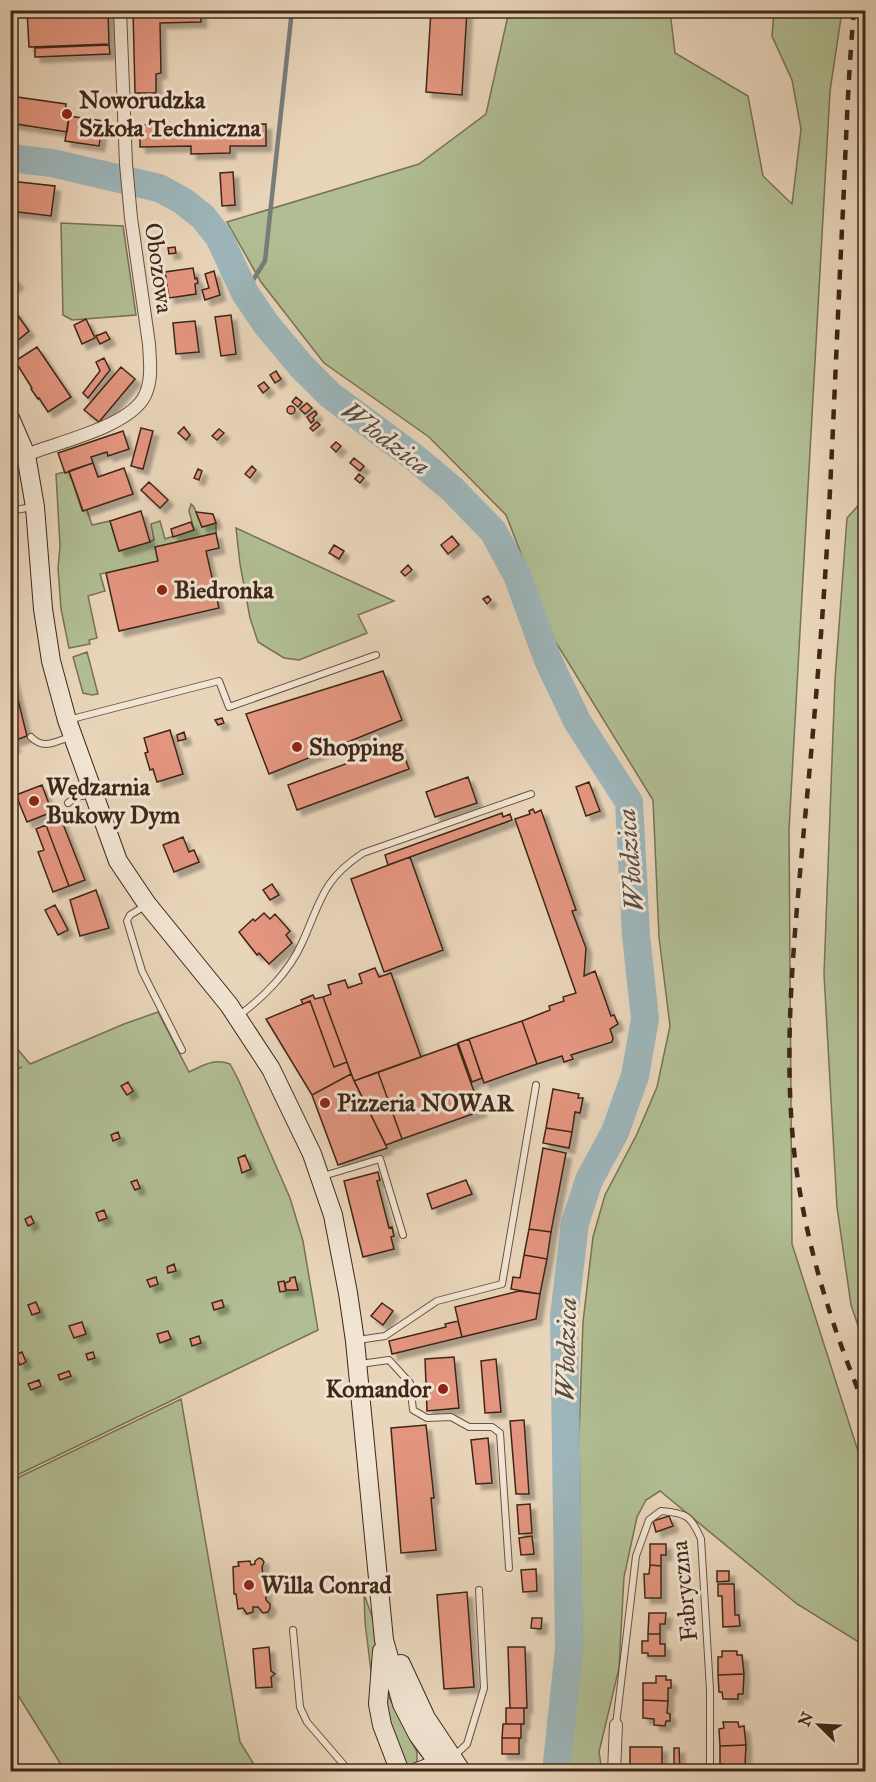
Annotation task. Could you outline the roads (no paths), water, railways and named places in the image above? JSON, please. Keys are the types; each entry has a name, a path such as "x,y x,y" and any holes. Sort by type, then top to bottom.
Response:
{"street":[{"name":"Obozowa","path":"26,455 120,421 143,399 149,384 151,365 149,344 131,218 126,164 120,10"},
{"path":"10,418 26,455 35,507 43,609 49,651 70,728 118,861 147,904 237,1016 271,1069 312,1154 333,1215 348,1293 358,1365 384,1640 402,1704 418,1735 451,1768"},
{"path":"380,1600 406,1680 451,1768"},
{"path":"384,1640 378,1704 382,1725 400,1772"},
{"path":"614,1772 616,1725"},
{"path":"417,1772 433,1766 451,1768"}],"lane":[{"path":"10,511 35,507"},
{"path":"31,737 38,744 45,745 70,728 219,681 229,707 376,656"},
{"path":"68,803 76,797 93,794"},
{"path":"237,1016 258,1002 291,962 302,944 316,908 333,878 346,864 363,853 531,794"},
{"path":"147,904 130,915 127,921 142,971 182,1050"},
{"path":"355,1341 385,1336 437,1301 502,1284 536,1085"},
{"path":"320,1178 380,1159 403,1235"},
{"path":"358,1365 389,1360 410,1383 413,1410 427,1418 451,1417 469,1427 492,1427 500,1433 509,1568"},
{"name":"Fabryczna","path":"616,1725 636,1556 650,1520 661,1511 678,1512 693,1521 701,1539 710,1690 710,1772"},
{"path":"451,1768 467,1744 484,1688 479,1590"},
{"path":"293,1630 300,1707 307,1722 350,1772"}],"waterway":[{"path":"245,293 265,261 292,10"},
{"name":"Włodzica","path":"10,158 52,163 159,188 183,201 203,217 219,237 245,293 266,324 301,366 330,395 415,458 452,489 493,531 517,575 548,660 577,721 629,802 636,935 645,1019 635,1076 615,1132 589,1180 575,1223 564,1316 569,1649 556,1772"}],"railway":[{"path":"854,10 847,110 826,563 793,955 790,1072 794,1150 812,1250 830,1314 866,1409"}],"place":[{"name":"Noworudzka Szkoła Techniczna","path":"67,114"},
{"name":"Biedronka","path":"162,590"},
{"name":"Shopping","path":"297,747"},
{"name":"Wędzarnia Bukowy Dym","path":"34,801"},
{"name":"Pizzeria NOWAR","path":"325,1103"},
{"name":"Komandor","path":"443,1389"},
{"name":"Willa Conrad","path":"249,1585"}]}
